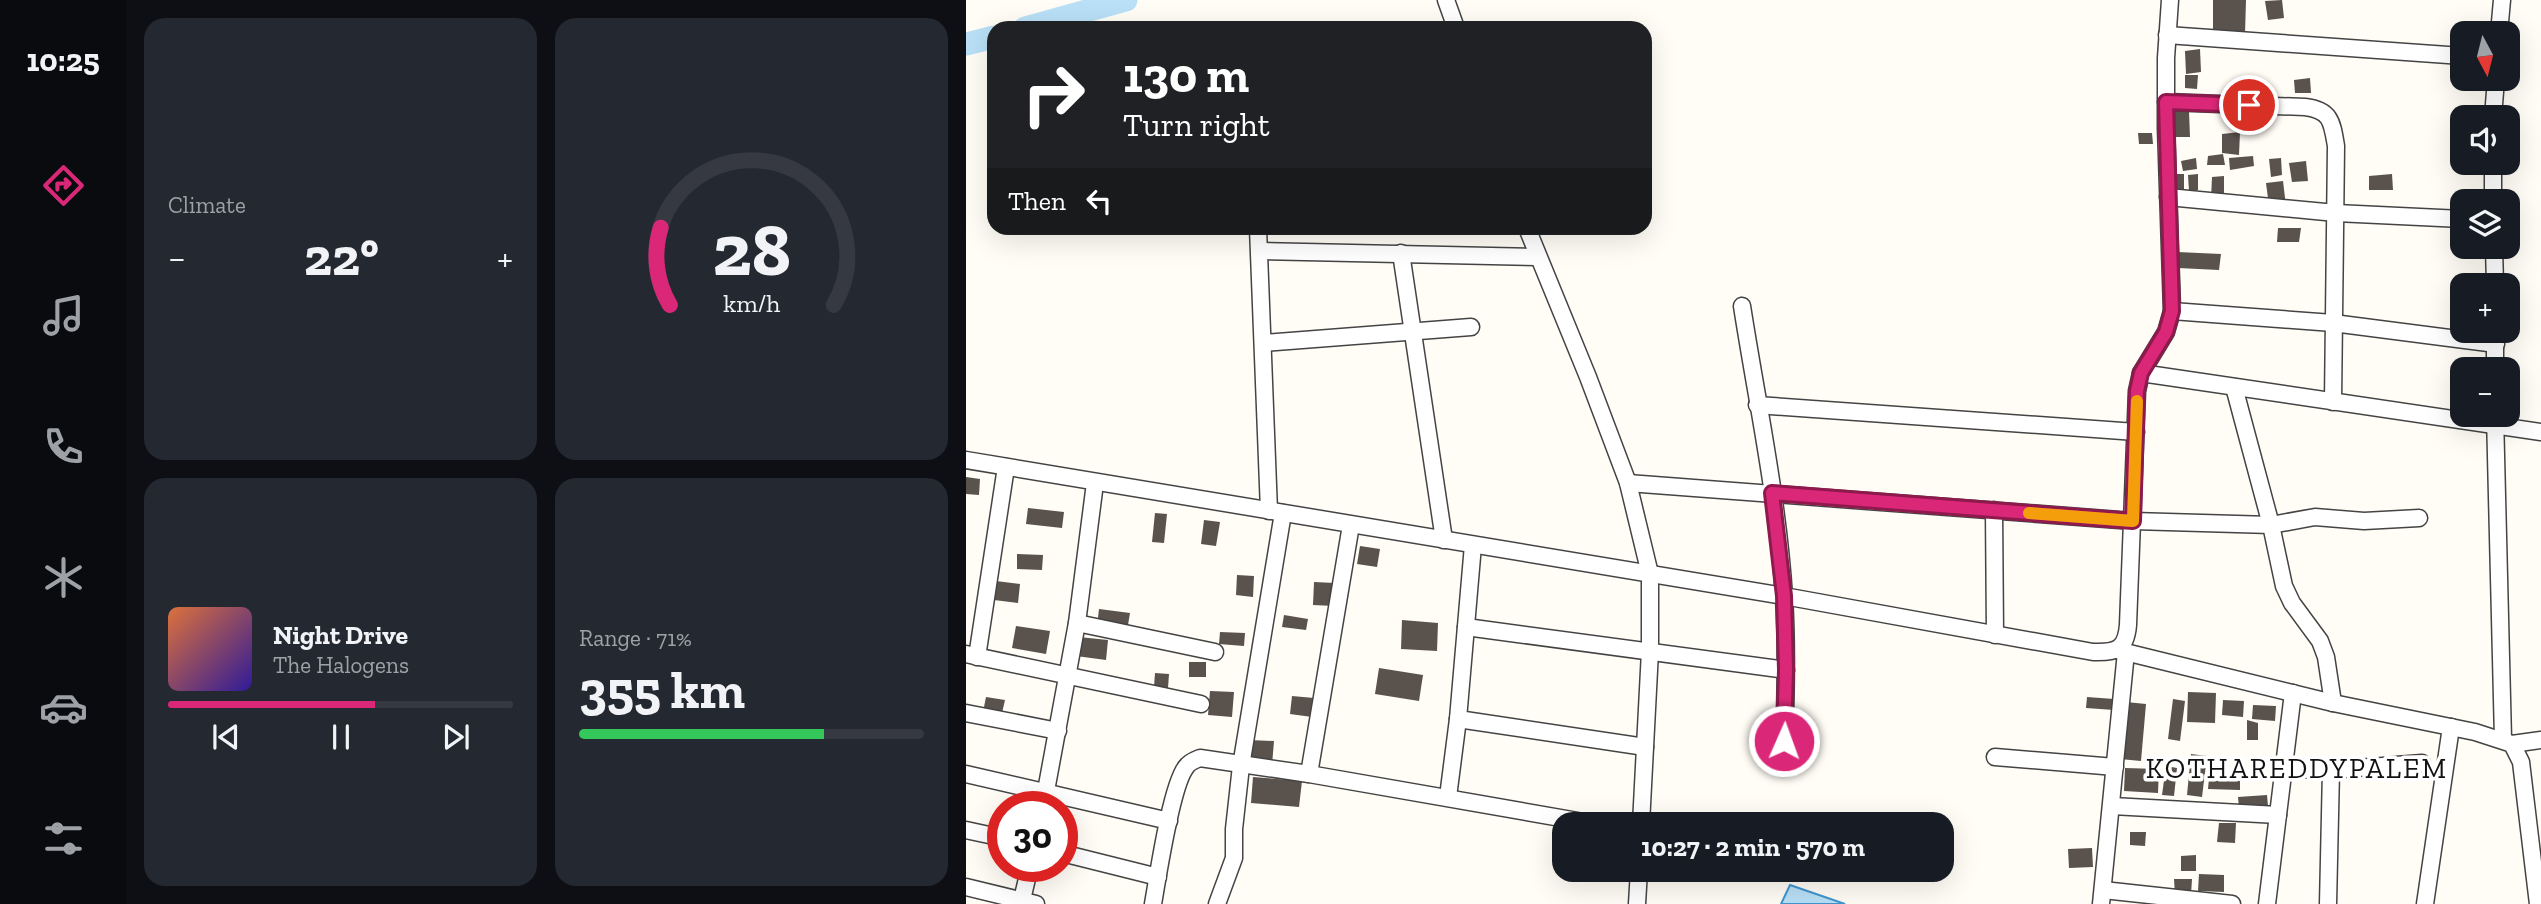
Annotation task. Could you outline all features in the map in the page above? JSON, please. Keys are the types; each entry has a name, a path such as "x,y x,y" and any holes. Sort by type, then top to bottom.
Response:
{"street":[{"path":"1446,0 1453,21"},
{"path":"2170,0 2166,102 2172,311 2166,332 2141,373 2137,391 2127,636 2121,651 2112,806 2102,897 2232,904"},
{"path":"2500,21 2501,0"},
{"path":"2167,36 2450,55"},
{"path":"2166,102 2305,107 2317,108 2326,114 2334,131 2336,146 2333,402"},
{"path":"2168,197 2336,213 2450,218"},
{"path":"1217,904 1233,864 1241,766 1276,512 1263,343 1259,235"},
{"path":"1530,235 1628,483 1650,574 1650,651 1642,812"},
{"path":"1260,251 1538,257"},
{"path":"1401,253 1444,540"},
{"path":"1742,306 1772,493 1784,596 1784,741"},
{"path":"2172,311 2450,333"},
{"path":"1263,343 1471,327"},
{"path":"2141,373 2333,402 2450,415"},
{"path":"2234,387 2271,525 2284,586 2292,603 2320,641 2326,657 2333,703"},
{"path":"1757,405 2136,432"},
{"path":"2495,427 2507,741 2521,762 2533,806 2538,904"},
{"path":"2520,427 2541,432"},
{"path":"966,460 1784,596 2094,652 2121,651 2333,703 2507,741 2541,740"},
{"path":"1006,467 972,656 1201,704"},
{"path":"1046,791 1077,624 1095,483"},
{"path":"1628,483 2133,521 2271,525 2315,517 2364,521 2418,518"},
{"path":"1994,510 1994,635"},
{"path":"1309,774 1352,525"},
{"path":"1448,797 1458,719 1473,545"},
{"path":"1077,624 1215,652"},
{"path":"1466,627 1786,670"},
{"path":"2267,904 2293,693"},
{"path":"966,713 1058,732"},
{"path":"1458,719 1645,747"},
{"path":"2425,904 2451,727"},
{"path":"1995,757 2115,767"},
{"path":"1153,904 1169,821 1182,775 1187,766 1200,758 1552,816"},
{"path":"2283,769 2331,770 2422,762"},
{"path":"2328,904 2331,770"},
{"path":"966,774 1019,791"},
{"path":"1078,805 1169,821"},
{"path":"2112,806 2278,815"},
{"path":"966,830 987,835"},
{"path":"1078,857 1158,877"},
{"path":"966,887 1026,903 1028,882"},
{"path":"1637,904 1638,882"}],"water":[{"path":"1790,885 1845,904 1781,904"}],"building":[{"path":"2213,0 2246,0 2245,34 2213,33"},
{"path":"2282,0 2284,18 2268,20 2265,1"},
{"path":"2200,49 2201,72 2186,74 2185,51"},
{"path":"2185,75 2198,75 2197,89 2185,88"},
{"path":"2310,78 2311,93 2295,93 2294,80"},
{"path":"2173,111 2189,111 2190,137 2173,137"},
{"path":"2240,132 2239,155 2222,153 2222,134"},
{"path":"2138,133 2152,133 2153,144 2139,144"},
{"path":"2223,154 2225,165 2207,165 2208,156"},
{"path":"2253,156 2254,166 2230,170 2229,158"},
{"path":"2196,158 2197,169 2183,171 2181,161"},
{"path":"2281,158 2282,175 2271,177 2269,159"},
{"path":"2306,161 2308,181 2292,182 2289,163"},
{"path":"2171,174 2184,174 2184,193 2172,193"},
{"path":"2198,174 2198,190 2189,191 2188,175"},
{"path":"2392,174 2393,190 2369,190 2369,176"},
{"path":"2224,176 2224,201 2211,199 2212,177"},
{"path":"2283,181 2286,206 2269,206 2266,183"},
{"path":"2278,228 2301,228 2299,242 2277,242"},
{"path":"2177,252 2221,254 2219,270 2178,268"},
{"path":"966,477 980,479 979,495 966,494"},
{"path":"1028,508 1064,512 1062,528 1026,524"},
{"path":"1155,513 1167,514 1164,543 1152,542"},
{"path":"1204,520 1220,522 1216,546 1201,544"},
{"path":"1360,546 1380,549 1377,567 1357,564"},
{"path":"1017,554 1043,555 1042,570 1017,569"},
{"path":"1237,575 1254,576 1253,597 1236,595"},
{"path":"996,581 1020,584 1018,603 994,600"},
{"path":"1314,582 1335,583 1334,606 1313,605"},
{"path":"1099,609 1130,613 1127,631 1097,626"},
{"path":"1284,615 1308,619 1306,630 1282,627"},
{"path":"1402,620 1438,623 1437,651 1401,649"},
{"path":"1016,626 1050,631 1046,654 1012,648"},
{"path":"1220,632 1245,633 1244,646 1219,644"},
{"path":"1079,637 1108,640 1106,660 1076,656"},
{"path":"1189,662 1206,662 1206,677 1189,677"},
{"path":"1379,668 1423,675 1419,701 1375,694"},
{"path":"1155,673 1169,674 1168,688 1154,687"},
{"path":"1210,691 1234,692 1232,717 1208,715"},
{"path":"2188,692 2216,693 2215,723 2187,722"},
{"path":"1292,696 1314,698 1312,717 1290,714"},
{"path":"986,697 1005,700 1002,713 983,712"},
{"path":"2087,697 2114,699 2114,710 2086,708"},
{"path":"2173,699 2185,701 2180,741 2168,739"},
{"path":"2223,700 2244,701 2243,717 2222,715"},
{"path":"2126,702 2146,704 2141,761 2120,759"},
{"path":"2253,705 2276,706 2275,721 2252,719"},
{"path":"2247,720 2258,723 2258,740 2247,740"},
{"path":"1249,740 1274,741 1272,765 1248,767"},
{"path":"2191,754 2207,756 2202,797 2187,795"},
{"path":"2166,766 2177,768 2174,796 2162,795"},
{"path":"2125,768 2159,769 2158,793 2124,791"},
{"path":"1253,777 1302,781 1299,807 1251,803"},
{"path":"2209,778 2240,779 2240,790 2208,789"},
{"path":"2267,795 2268,806 2239,808 2238,797"},
{"path":"2219,823 2236,823 2235,843 2217,842"},
{"path":"2130,832 2146,832 2145,846 2130,845"},
{"path":"2092,848 2093,867 2069,868 2068,849"},
{"path":"2196,855 2196,871 2181,871 2181,856"},
{"path":"2199,874 2224,875 2224,892 2198,891"},
{"path":"2174,879 2192,879 2191,895 2175,895"}],"waterway":[{"path":"1050,21 1126,0"},
{"path":"966,44 987,39"}],"slow traffic":[{"path":"2029,513 2133,521 2137,401"}],"district":[{"name":"KOTHAREDDYPALEM","path":"2297,768"}],"route":[{"path":"1784,741 1784,596 1772,493 2133,521 2137,391 2141,373 2166,332 2172,311 2166,102 2249,105"}]}
